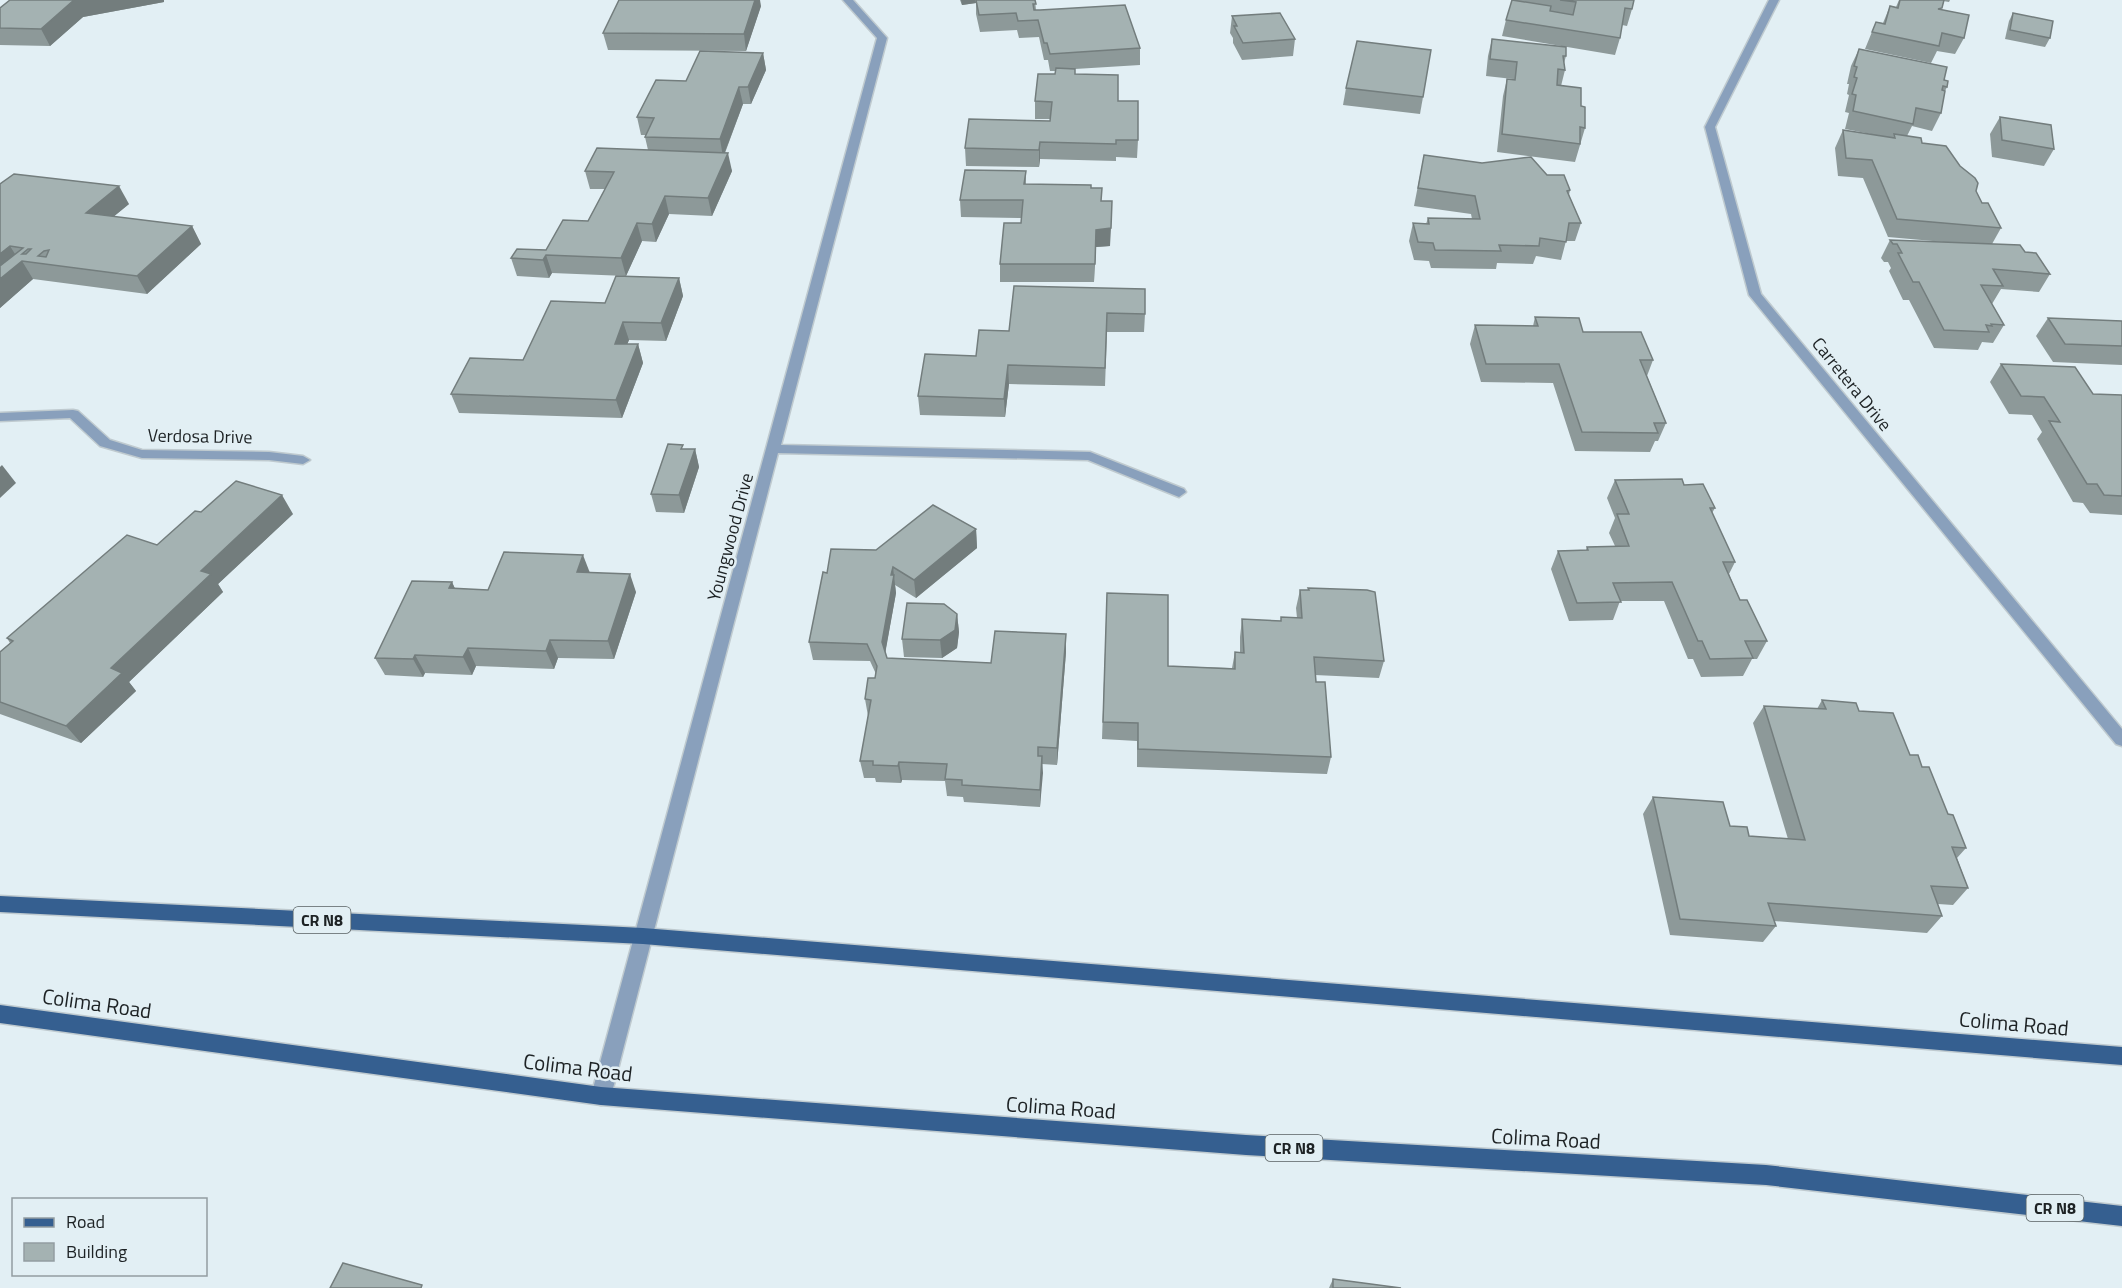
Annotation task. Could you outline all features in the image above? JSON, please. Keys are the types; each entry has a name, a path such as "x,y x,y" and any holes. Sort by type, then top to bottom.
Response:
{"main road":[{"name":"Colima Road","path":"0,904 643,936 2122,1056"},
{"name":"Colima Road","path":"0,1014 601,1096 1246,1145 1766,1175 2122,1216"}],"street":[{"name":"Youngwood Drive","path":"601,1096 882,38 848,0"},
{"name":"Carretera Drive","path":"1774,0 1710,127 1755,295 2122,740"},
{"name":"Verdosa Drive","path":"0,417 73,414 105,443 142,453 269,456 303,460"},
{"path":"772,450 935,451 1090,456 1179,492"}],"building":[{"path":"10,0 74,0 41,29 0,28 0,8"},
{"path":"619,0 755,0 744,34 603,33"},
{"path":"976,0 1035,0 1034,10 1125,5 1140,48 1050,54 1047,43 1044,43 1038,20 1018,21 1016,13 979,15"},
{"path":"1512,0 1551,6 1550,11 1573,15 1576,2 1560,0 1634,0 1632,9 1625,8 1620,38 1506,20"},
{"path":"1900,0 1944,0 1942,8 1938,9 1969,15 1964,38 1942,33 1939,46 1872,32 1876,22 1885,24 1890,6 1898,8"},
{"path":"1280,13 1295,39 1243,43 1234,26 1237,26 1232,16"},
{"path":"2013,13 2053,21 2050,38 2010,30"},
{"path":"1492,39 1566,47 1566,56 1563,56 1565,70 1558,69 1557,85 1581,88 1581,106 1585,107 1585,128 1580,127 1580,144 1502,134 1507,79 1515,80 1517,62 1490,59"},
{"path":"1357,41 1431,50 1423,97 1346,88"},
{"path":"1859,49 1947,67 1944,80 1948,81 1947,87 1943,86 1942,90 1945,91 1941,113 1916,108 1913,124 1853,111 1856,95 1852,94 1857,78 1854,77 1857,67 1854,66"},
{"path":"700,51 763,53 748,87 739,87 720,139 645,137 654,118 637,117 656,80 686,81"},
{"path":"1056,68 1075,69 1075,74 1118,75 1118,101 1138,101 1138,140 1116,140 1116,144 1040,142 1039,150 965,148 969,119 1050,121 1052,102 1035,101 1038,74 1055,74"},
{"path":"2000,117 2051,125 2054,149 2002,140"},
{"path":"1843,130 1895,138 1894,134 1921,138 1922,143 1946,146 1960,166 1975,178 1978,183 1976,191 1982,203 1988,203 2001,228 1897,219 1872,160 1846,158"},
{"path":"597,148 728,153 708,198 665,196 652,224 637,223 621,258 546,255 543,260 511,258 517,249 546,250 563,220 588,221 614,172 585,171"},
{"path":"1424,155 1482,163 1531,157 1547,175 1564,175 1570,190 1567,191 1581,223 1569,223 1566,242 1540,238 1539,246 1499,245 1501,251 1435,250 1433,243 1418,242 1413,223 1429,224 1428,218 1480,219 1475,196 1418,188"},
{"path":"965,170 1026,171 1024,184 1091,185 1091,188 1102,188 1101,201 1112,201 1111,228 1096,230 1095,264 1000,264 1004,223 1021,223 1023,200 960,200"},
{"path":"14,174 119,186 86,213 192,226 137,276 22,261 0,279 0,266 23,248 10,246 0,254 0,184","holes":["49,250 46,257 38,256 44,251"]},
{"path":"1890,240 2020,245 2025,252 2036,253 2050,274 1993,269 2003,286 1981,285 2004,325 1986,325 1989,332 1944,330 1919,282 1913,282 1898,253 1902,253 1897,244 1893,244"},
{"path":"616,276 679,278 661,323 623,322 615,344 638,344 616,400 451,394 470,358 523,360 551,301 605,303"},
{"path":"1014,286 1145,289 1145,314 1107,313 1105,368 1008,365 1004,399 918,396 925,354 976,356 979,330 1009,331"},
{"path":"1535,317 1579,318 1583,332 1641,332 1653,360 1640,360 1666,423 1654,423 1658,433 1582,432 1559,364 1486,364 1475,325 1538,326"},
{"path":"2048,318 2122,321 2122,346 2065,344"},
{"path":"2001,364 2075,367 2093,394 2122,395 2122,496 2104,495 2097,484 2087,484 2049,421 2060,422 2044,397 2021,396"},
{"path":"668,444 683,445 681,449 695,449 679,495 651,494"},
{"path":"1682,479 1684,485 1703,484 1715,508 1710,508 1735,562 1723,562 1740,600 1747,600 1767,641 1745,641 1753,658 1710,659 1702,641 1698,641 1672,582 1613,583 1621,602 1577,603 1558,551 1588,550 1587,547 1629,546 1617,514 1629,514 1615,480"},
{"path":"236,481 282,495 201,571 211,574 111,668 122,673 66,726 0,702 0,652 13,641 7,638 127,535 157,545 195,511 201,512"},
{"path":"933,505 976,529 914,580 893,567 891,575 894,575 882,642 887,658 991,663 995,631 1066,634 1057,748 1038,747 1038,756 1042,756 1040,790 962,785 962,780 945,779 947,764 899,762 898,766 873,765 873,761 860,761 871,700 865,699 868,678 875,678 877,666 867,644 809,642 823,572 827,573 831,549 876,550"},
{"path":"504,552 583,555 577,572 630,574 608,641 550,640 546,651 468,648 463,657 415,655 413,659 375,658 412,581 452,582 449,588 488,590"},
{"path":"1308,588 1375,592 1384,661 1314,657 1316,682 1325,682 1331,757 1138,749 1138,723 1103,722 1107,593 1168,595 1168,666 1235,669 1235,652 1244,653 1242,619 1281,621 1281,617 1302,618 1300,590 1309,590"},
{"path":"907,603 944,604 957,614 955,630 940,640 902,639"},
{"path":"1822,700 1856,703 1859,711 1893,713 1910,755 1918,755 1922,767 1929,767 1948,814 1953,815 1966,848 1952,847 1968,888 1931,886 1942,916 1768,903 1776,926 1680,919 1653,797 1723,802 1730,826 1747,827 1749,836 1805,840 1764,706 1826,709"},
{"path":"343,1263 422,1285 421,1288 330,1288"},
{"path":"1333,1279 1401,1288 1333,1288"}]}
